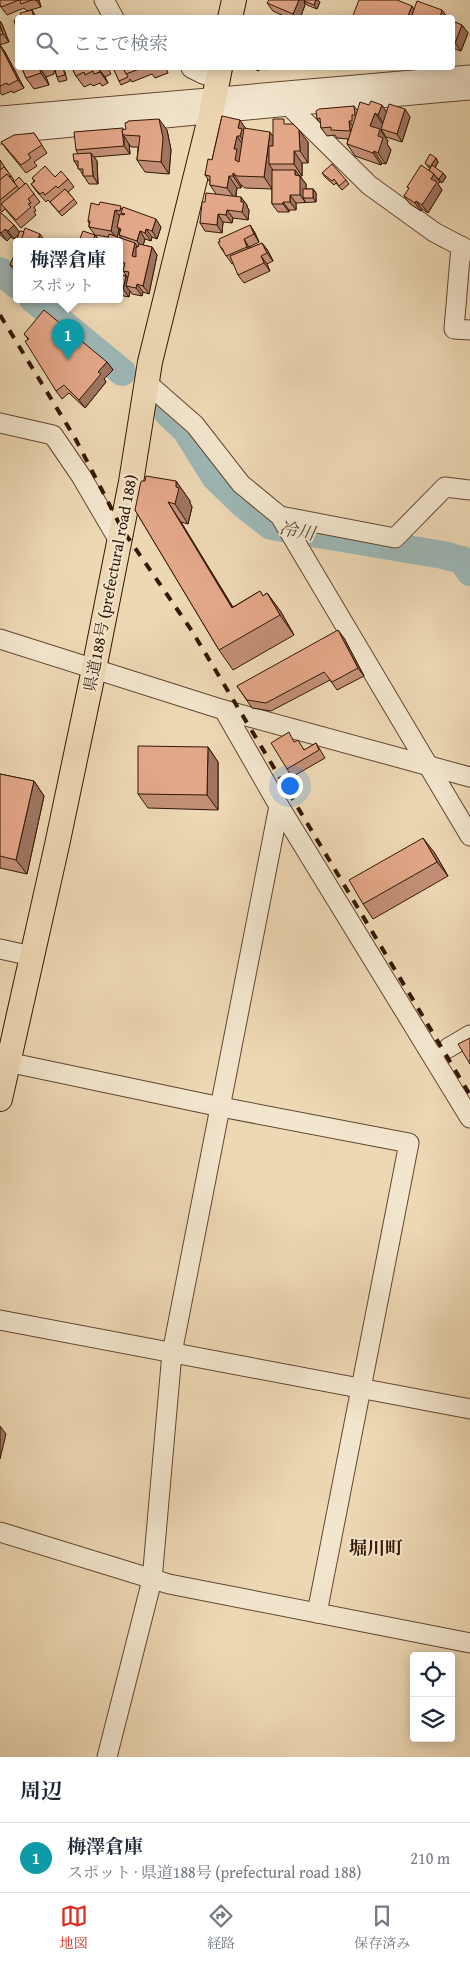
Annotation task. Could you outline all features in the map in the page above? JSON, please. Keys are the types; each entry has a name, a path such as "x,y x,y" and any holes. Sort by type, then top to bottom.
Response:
{"main road":[{"path":"231,15 234,0"},
{"name":"県道188号 (prefectural road 188)","path":"0,1099 57,846 94,670 131,482 150,362 216,89"}],"street":[{"path":"104,0 112,15"},
{"path":"195,70 203,74 216,89"},
{"path":"0,116 216,89 470,75"},
{"path":"0,134 216,89 289,106 470,90"},
{"path":"289,106 369,185 434,232 466,248 454,328 470,330"},
{"path":"147,383 195,424 241,484 280,516 470,836"},
{"path":"0,423 53,435 81,476 119,541"},
{"path":"280,516 395,538 445,487 470,490"},
{"path":"0,639 224,710 470,777"},
{"path":"224,710 279,806 470,1118"},
{"path":"108,1757 152,1580 172,1353 279,806"},
{"path":"0,949 32,956"},
{"path":"448,1048 470,1035"},
{"path":"7,1062 221,1107 409,1143 316,1613"},
{"path":"0,1320 361,1390 470,1409"},
{"path":"0,1532 152,1580 470,1643"}],"building":[{"path":"0,0 19,0 1,7"},
{"path":"20,0 32,0 21,4"},
{"path":"269,0 299,0 293,14 267,3"},
{"path":"305,0 316,0 314,5"},
{"path":"359,0 397,0 412,6 408,15 353,15"},
{"path":"417,1 442,10 441,15 412,15"},
{"path":"32,10 33,15 21,15 20,13"},
{"path":"455,22 462,25 455,43"},
{"path":"0,45 18,80 8,85 7,83 0,86"},
{"path":"23,70 40,70 41,73 26,78"},
{"path":"55,70 64,70 65,75 57,77"},
{"path":"73,70 99,70 100,72 94,74 93,71 85,75 84,72 76,76"},
{"path":"114,70 124,70 128,77 119,81"},
{"path":"124,70 137,70 126,74"},
{"path":"371,101 382,105 378,115 375,113 370,126 380,129 378,136 383,138 378,153 347,144 360,102 369,105"},
{"path":"389,104 405,109 397,134 381,129"},
{"path":"354,106 355,115 352,115 352,121 349,121 350,131 331,130 331,127 321,128 320,118 317,119 316,111 319,109"},
{"path":"222,116 240,120 238,128 242,129 240,136 237,136 234,149 237,149 235,160 239,162 244,128 270,132 264,177 237,176 233,173 233,176 229,176 227,188 210,185 210,176 205,175 208,159 212,160"},
{"path":"159,119 163,138 161,162 137,160 140,136 123,135 122,130 126,129 125,123 128,121"},
{"path":"273,119 284,119 284,124 293,124 299,130 300,151 294,151 294,164 269,164 269,146 273,146"},
{"path":"123,128 124,146 76,150 74,132"},
{"path":"34,133 42,145 28,154 31,158 21,165 1,142 14,135"},
{"path":"91,153 93,176 83,176 83,169 78,169 78,161 74,161 73,154"},
{"path":"430,154 436,158 430,167 425,163"},
{"path":"332,164 346,180 339,186 334,179 332,181 322,173"},
{"path":"421,165 434,174 431,179 437,182 422,205 404,196 409,188 407,187"},
{"path":"432,165 443,173 439,179 429,170"},
{"path":"45,166 55,177 61,171 68,179 58,188 56,186 45,195 43,192 40,194 31,184 35,181 32,178"},
{"path":"4,167 11,176 7,174 0,180 0,170"},
{"path":"272,170 295,170 295,175 300,176 300,195 290,195 290,202 272,204"},
{"path":"7,174 17,186 0,200 0,180"},
{"path":"19,177 25,184 19,189 14,182"},
{"path":"26,183 34,194 28,199 31,203 28,204 31,207 16,220 1,204"},
{"path":"65,189 74,199 59,212 50,202"},
{"path":"303,189 313,189 313,198 303,198"},
{"path":"206,193 241,197 241,202 244,202 242,212 227,210 226,215 218,214 217,225 200,223 202,202 205,202"},
{"path":"100,202 121,206 120,211 115,210 111,231 89,227 91,203 99,205"},
{"path":"123,207 156,219 152,231 146,229 145,233 140,231 137,241 119,235 121,229 117,227 120,214 125,214 121,213"},
{"path":"0,212 14,225 8,231 5,229 1,233 0,232"},
{"path":"250,225 254,234 244,239 247,247 226,256 218,242 220,242 219,239"},
{"path":"25,228 40,234 38,238 21,238"},
{"path":"20,231 24,232 22,238 17,238"},
{"path":"83,231 95,235 94,238 80,238"},
{"path":"109,234 121,238 108,238"},
{"path":"123,239 135,243 132,256 136,257 136,247 139,244 152,247 143,286 137,284 136,288 126,286 129,272 123,271 125,263 123,263"},
{"path":"262,243 267,253 261,256 264,263 238,275 230,256"},
{"path":"123,275 126,276 123,289"},
{"path":"44,310 107,362 98,372 101,374 79,400 64,385 56,391 25,341 29,339 24,334"},
{"path":"146,476 176,481 176,487 179,488 175,504 168,502 232,608 260,591 263,596 267,593 280,615 219,650 135,510 141,481 145,481"},
{"path":"338,630 358,668 332,682 324,672 266,703 247,700 237,686"},
{"path":"289,732 294,742 298,740 304,750 316,743 319,750 287,769 271,743"},
{"path":"138,746 208,747 207,795 138,794"},
{"path":"0,774 34,781 16,860 0,856"},
{"path":"423,838 437,862 363,904 349,880"},
{"path":"470,1038 470,1064 458,1044"}],"waterway":[{"name":"冷川","path":"0,271 13,282"},
{"name":"冷川","path":"38,303 122,372"},
{"name":"冷川","path":"168,413 186,430 215,477 244,505 271,526 443,555 462,560 470,572"}],"railway":[{"path":"0,315 75,438 122,529 192,631 470,1095"}],"place":[{"name":"梅澤倉庫","path":"68,360"}],"district":[{"name":"堀川町","path":"376,1548"}]}
